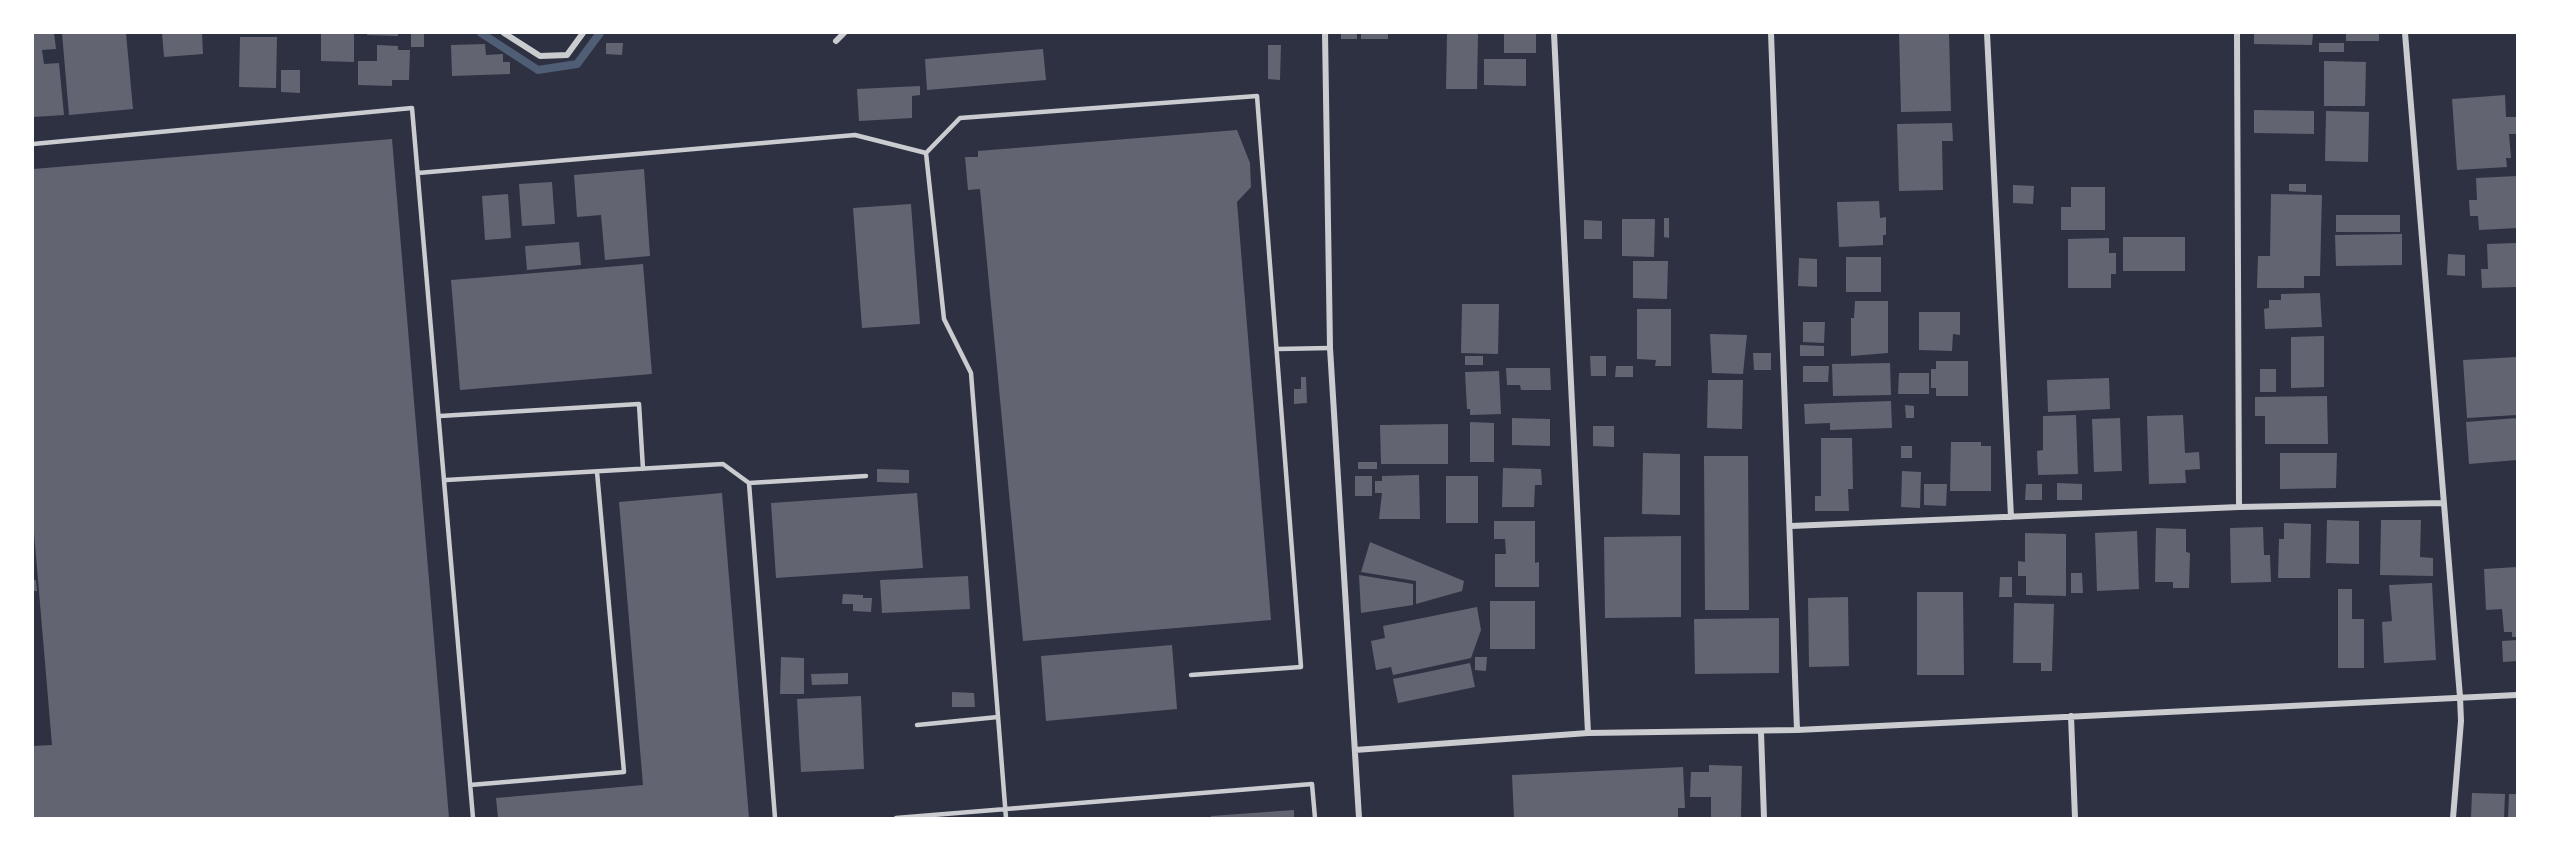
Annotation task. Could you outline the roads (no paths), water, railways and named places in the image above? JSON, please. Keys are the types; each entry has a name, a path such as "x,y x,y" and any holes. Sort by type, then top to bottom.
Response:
{"street":[{"path":"504,33 540,56 567,55 583,33"},
{"path":"836,41 844,33"},
{"path":"1324,33 1330,348 1359,818"},
{"path":"1554,33 1588,733"},
{"path":"1771,33 1797,730"},
{"path":"1987,33 2011,517"},
{"path":"2237,33 2239,507"},
{"path":"2405,33 2460,697 2461,721 2453,818"},
{"path":"1791,526 2239,507 2444,503"},
{"path":"1355,750 1588,733 1761,732 2517,695"},
{"path":"2070,716 2075,818"},
{"path":"1761,732 1764,818"}],"lane":[{"path":"926,153 960,118 1257,96 1301,667 1191,675"},
{"path":"33,144 412,108 446,480 473,818"},
{"path":"418,173 855,135 926,153"},
{"path":"926,153 944,319 971,374 1006,818"},
{"path":"1278,349 1330,348"},
{"path":"440,416 639,404 643,469"},
{"path":"446,480 723,464 749,483 866,476"},
{"path":"470,785 624,772 597,472"},
{"path":"749,483 775,818"},
{"path":"917,725 998,717"},
{"path":"896,818 1312,784 1315,818"}],"waterway":[{"path":"481,33 538,70 577,64 600,33"}]}
